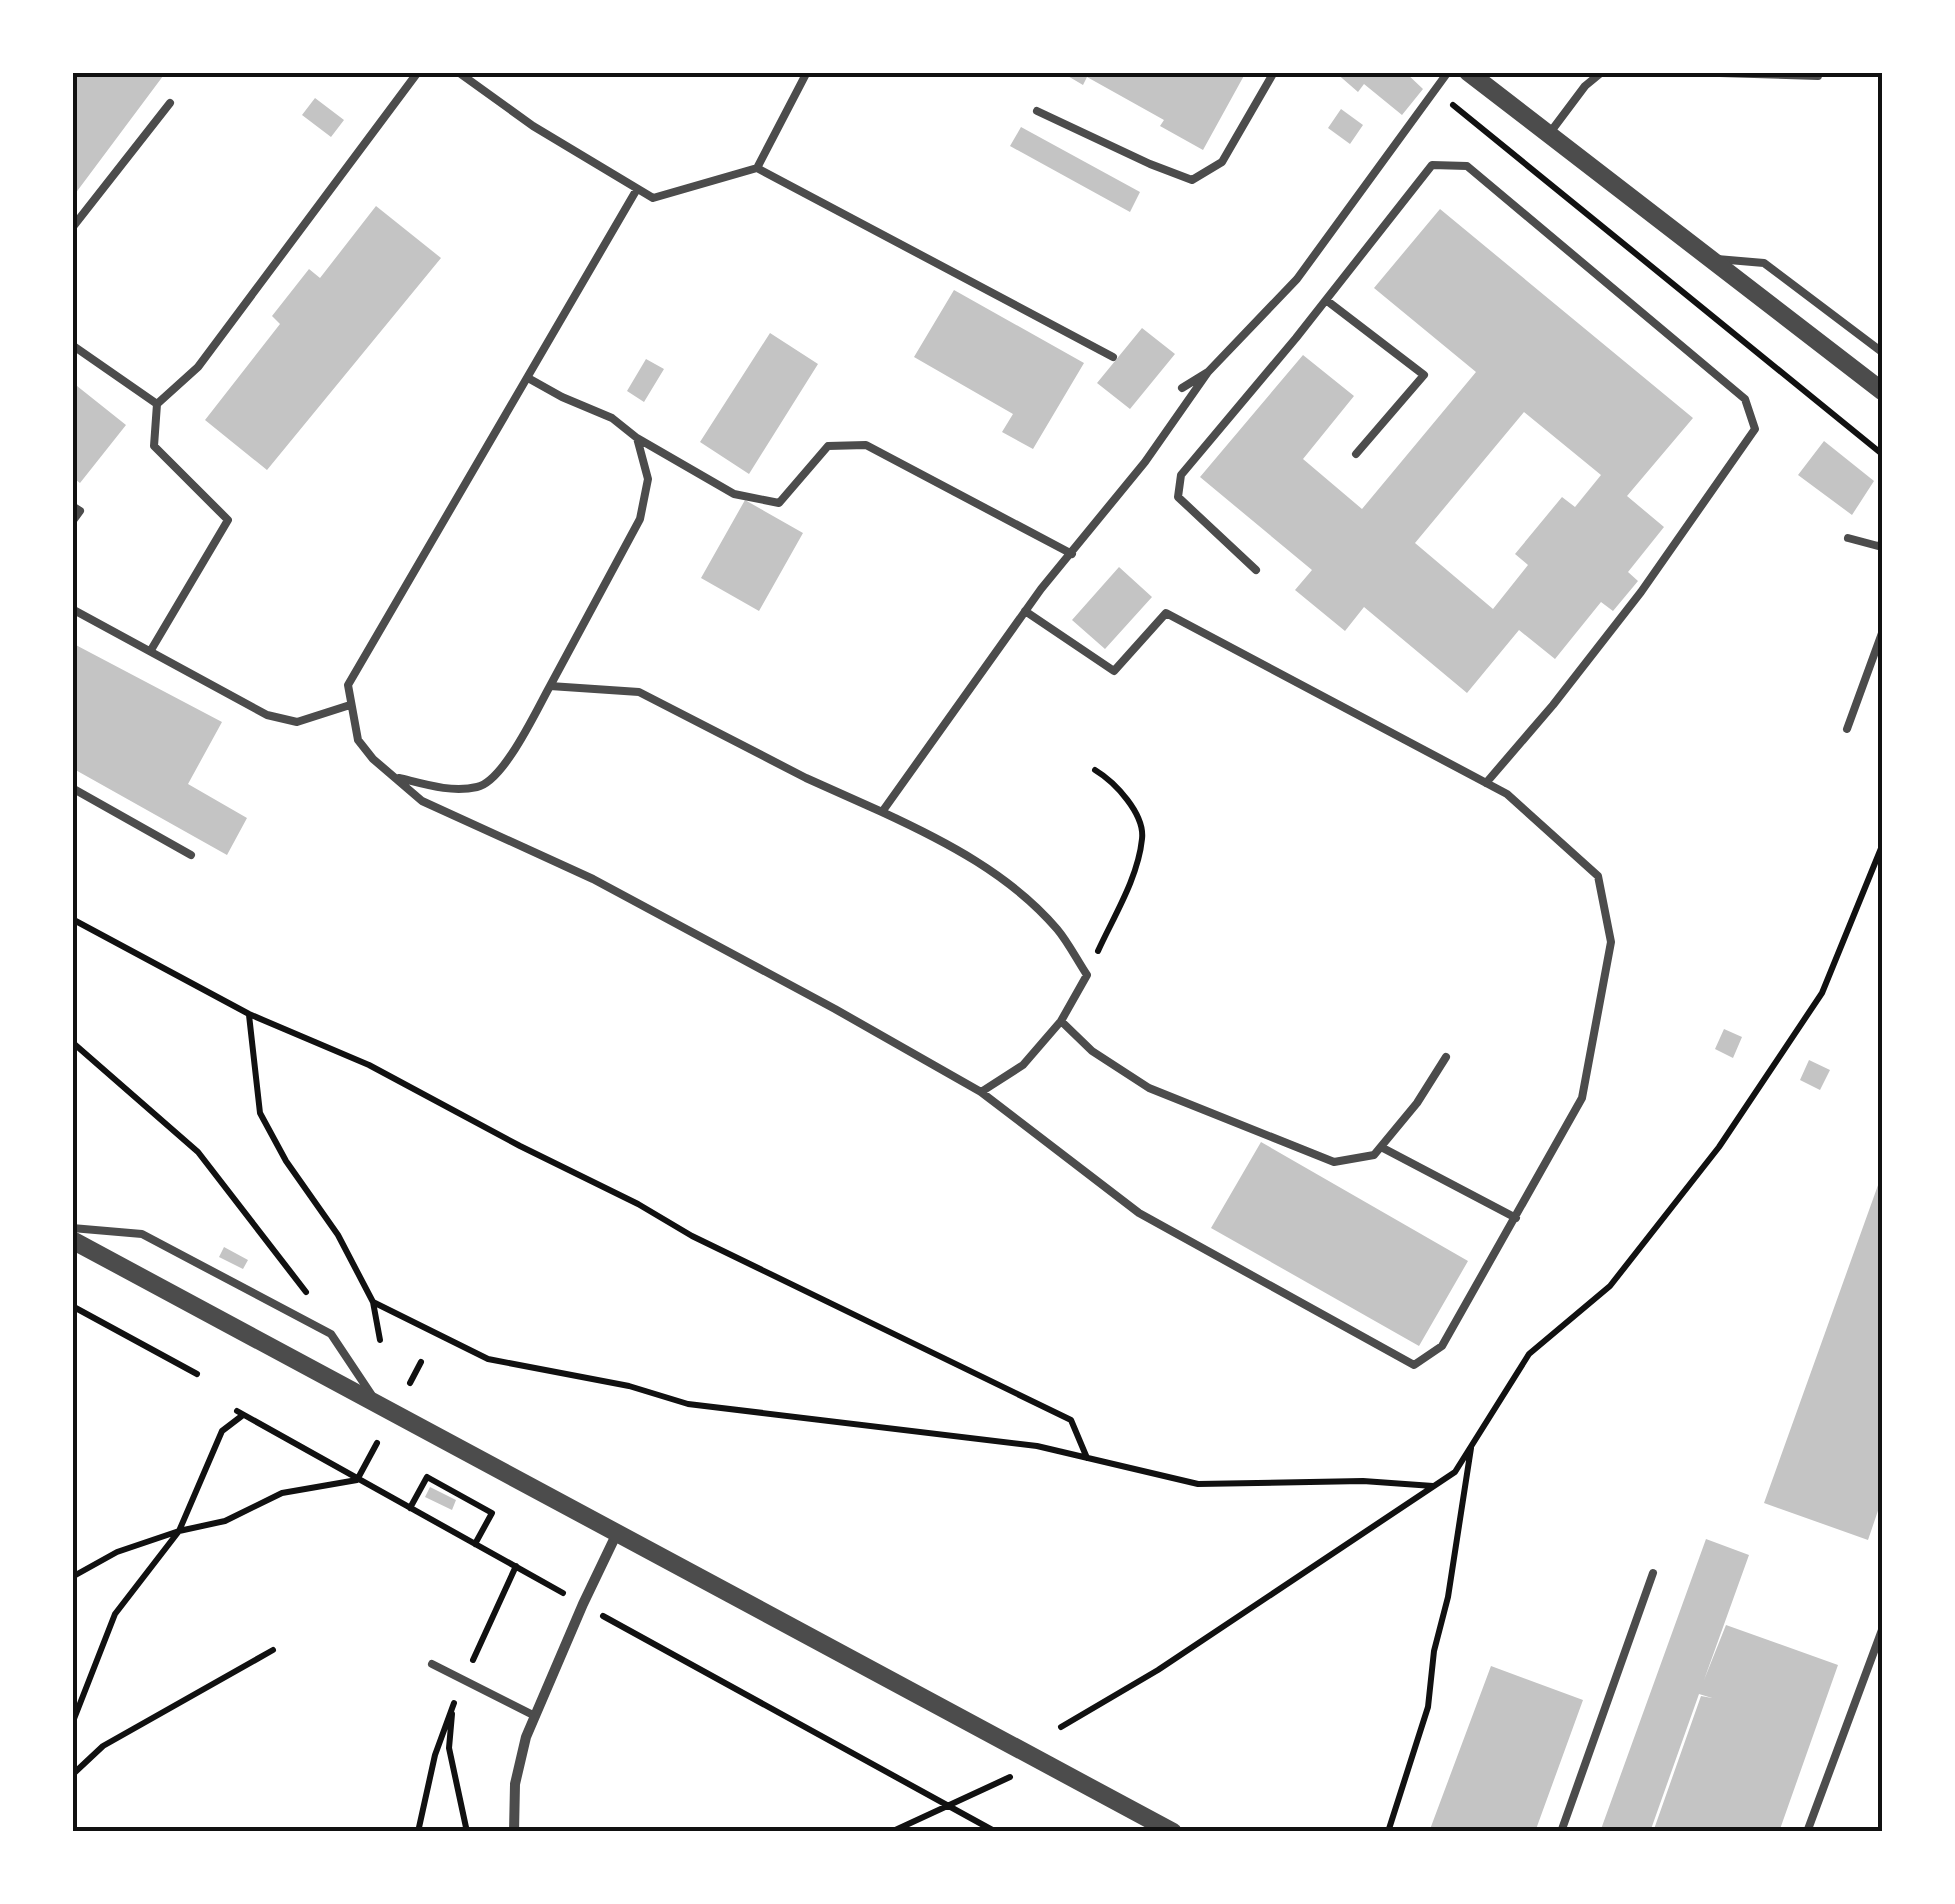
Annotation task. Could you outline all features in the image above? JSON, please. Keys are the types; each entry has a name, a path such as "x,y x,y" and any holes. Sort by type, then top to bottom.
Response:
{"street":[{"path":"1468,72 1882,391"},
{"path":"72,1240 1172,1832"},
{"path":"514,1832 515,1784 535,1716 582,1604 618,1533"}],"lane":[{"path":"151,650 228,520 154,446 157,404 198,367 418,72"},
{"path":"458,72 533,126 652,198 757,168 1113,357"},
{"path":"757,168 807,72"},
{"path":"1037,112 1192,180 1222,162 1274,72"},
{"path":"882,812 1025,611 1144,462 1208,372 1296,279 1448,72"},
{"path":"1548,134 1585,86 1602,72"},
{"path":"1685,72 1819,74"},
{"path":"72,228 170,103"},
{"path":"1256,570 1178,497 1181,474 1432,165 1467,166 1745,399 1755,430 1641,592 1554,705 1486,783"},
{"path":"637,189 348,685 358,740 422,801 593,880 836,1009 981,1092 1139,1212 1414,1364 1442,1346 1582,1098 1611,942 1598,876 1507,794 1166,613 1114,672 1025,611"},
{"path":"1712,259 1764,263 1882,352"},
{"path":"1326,300 1424,375 1356,454"},
{"path":"72,345 157,404"},
{"path":"1182,388 1208,372"},
{"path":"528,378 612,418 637,438 734,494 779,503 828,446 866,446 1072,554"},
{"path":"394,777 444,789 480,788 498,775 640,519 648,479 637,438"},
{"path":"72,506 80,511 72,522"},
{"path":"1848,538 1882,544"},
{"path":"72,609 266,715 298,722 350,705"},
{"path":"1847,729 1882,632"},
{"path":"550,686 639,692 806,778 938,838 1005,881 1058,930 1086,975 1062,1021 1022,1065 981,1092"},
{"path":"72,788 191,855"},
{"path":"1062,1021 1092,1050 1149,1088 1334,1162 1374,1155 1417,1103 1446,1057"},
{"path":"1381,1147 1516,1218"},
{"path":"72,1228 142,1234 331,1334 376,1402"},
{"path":"1561,1832 1653,1573"},
{"path":"1807,1832 1882,1630"},
{"path":"432,1664 535,1716"}],"path":[{"path":"1454,106 1882,454"},
{"path":"1086,975 1128,886 1144,836 1128,799 1095,770"},
{"path":"1061,1727 1175,1659 1455,1472 1530,1354 1610,1286 1720,1147 1822,993 1882,846"},
{"path":"1872,871 1882,864"},
{"path":"72,918 249,1014 369,1065 638,1204 692,1236 1070,1420 1086,1458"},
{"path":"249,1014 260,1113 286,1161 338,1235 373,1302 380,1340"},
{"path":"72,1042 198,1152 310,1296"},
{"path":"373,1302 488,1359 629,1386 688,1404 1037,1446 1198,1484 1363,1481 1435,1486"},
{"path":"72,1306 198,1374"},
{"path":"410,1383 421,1362"},
{"path":"72,1724 115,1614 179,1532 222,1431 240,1413 564,1594"},
{"path":"358,1480 377,1443"},
{"path":"1388,1832 1428,1708 1434,1651 1448,1598 1472,1445"},
{"path":"410,1508 427,1477 448,1488 492,1513 475,1544"},
{"path":"72,1577 117,1552 225,1521 282,1493 358,1480"},
{"path":"471,1664 516,1566"},
{"path":"601,1615 996,1832"},
{"path":"72,1775 102,1746 274,1650"},
{"path":"418,1832 435,1755 454,1703 449,1748 466,1832"},
{"path":"891,1832 1043,1762"}],"building":[{"path":"72,72 166,72 72,198"},
{"path":"1061,72 1246,72 1203,150 1160,126 1164,120 1087,77 1083,85"},
{"path":"1335,72 1405,72 1423,89 1402,115 1364,84 1358,92"},
{"path":"315,98 344,120 331,137 302,115"},
{"path":"1341,109 1363,125 1350,144 1328,128"},
{"path":"1021,127 1140,192 1130,212 1010,146"},
{"path":"376,206 441,258 267,470 205,420 280,324 272,316 309,269 320,278"},
{"path":"1440,209 1693,418 1627,496 1664,527 1628,572 1638,581 1613,611 1601,602 1555,659 1519,630 1467,693 1364,607 1345,631 1295,590 1312,570 1200,477 1303,355 1354,396 1303,459 1362,509 1476,372 1374,288","holes":["1524,412 1601,475 1575,507 1562,497 1515,554 1528,565 1493,609 1415,543"]},
{"path":"954,290 1084,363 1033,449 1002,432 1013,414 914,357"},
{"path":"1142,328 1175,354 1130,409 1097,383"},
{"path":"770,333 818,364 749,474 700,442"},
{"path":"646,359 664,369 644,402 627,391"},
{"path":"72,382 126,425 80,483 72,477"},
{"path":"1824,441 1874,481 1852,515 1798,475"},
{"path":"745,500 803,533 759,611 701,578"},
{"path":"1119,567 1152,597 1105,649 1072,620"},
{"path":"72,643 222,722 188,784 247,818 227,855 72,768"},
{"path":"1724,1029 1742,1037 1733,1058 1715,1049"},
{"path":"1809,1060 1830,1070 1820,1090 1800,1080"},
{"path":"1261,1142 1468,1261 1419,1346 1211,1228"},
{"path":"1882,1174 1882,1499 1868,1540 1764,1503"},
{"path":"224,1247 248,1260 243,1269 219,1257"},
{"path":"430,1487 456,1500 452,1510 425,1497"},
{"path":"1706,1539 1749,1555 1704,1680 1726,1625 1838,1665 1779,1832 1653,1832 1701,1696 1712,1698 1699,1694 1650,1832 1600,1832"},
{"path":"1491,1666 1583,1700 1535,1832 1429,1832"}]}
